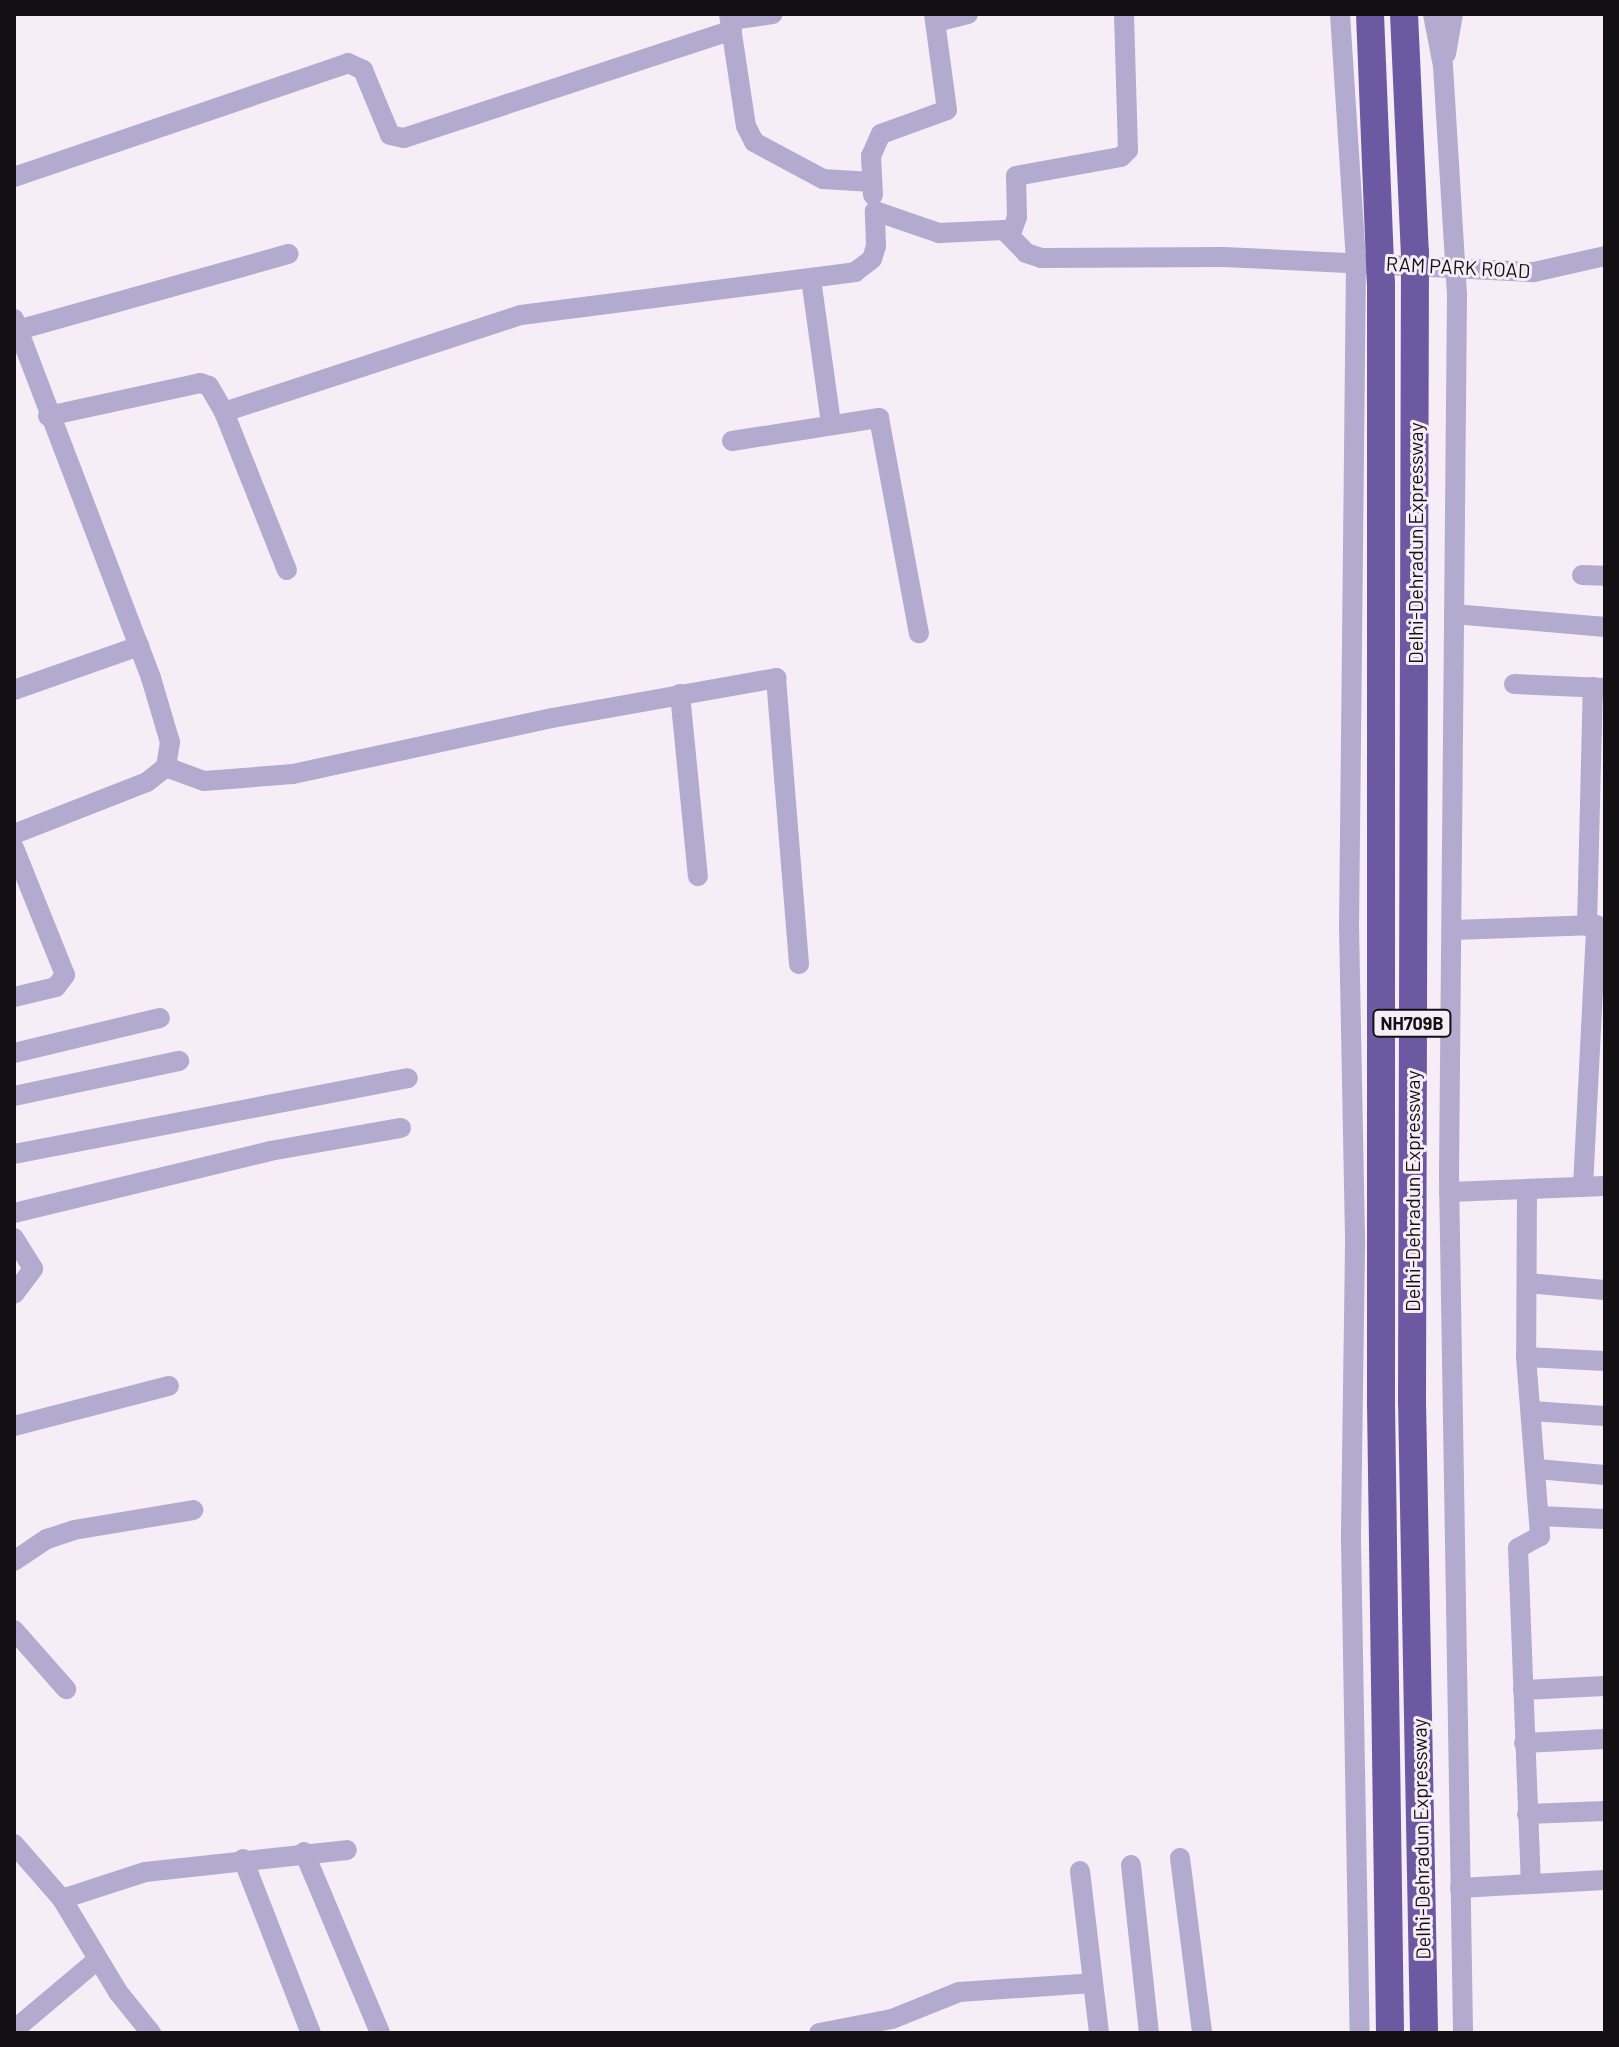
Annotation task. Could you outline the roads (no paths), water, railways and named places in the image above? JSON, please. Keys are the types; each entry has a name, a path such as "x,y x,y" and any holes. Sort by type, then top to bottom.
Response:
{"highway":[{"name":"Delhi-Dehradun Expressway","path":"1370,14 1381,283 1381,1403 1390,2033"},
{"name":"Delhi-Dehradun Expressway","path":"1404,14 1415,252 1412,1401 1424,2033"}],"street":[{"path":"14,177 348,63 363,70 390,135 404,138 731,21 773,14"},
{"path":"224,412 521,315 811,279 865,267 876,246 871,156 881,134 947,110 935,18 968,14"},
{"path":"875,211 939,233 1011,234 1017,217 1016,176 1121,157 1128,150 1124,14"},
{"path":"1340,14 1356,262 1349,864 1355,1246 1351,1540 1360,2033"},
{"path":"1433,14 1443,66 1456,269 1449,1192 1463,2033"},
{"path":"1443,66 1453,14"},
{"path":"731,21 746,126 754,142 823,179 872,182"},
{"name":"RAM PARK ROAD","path":"1011,234 1026,253 1041,258 1356,262 1534,272 1605,256"},
{"path":"14,834 133,789 166,767 170,742 139,646 48,416 16,325 289,254"},
{"path":"811,279 831,424"},
{"path":"48,416 200,383 209,386 224,412 287,570"},
{"path":"732,441 872,417 882,422 919,633"},
{"path":"1582,575 1605,576"},
{"path":"1454,614 1605,627"},
{"path":"14,690 139,646"},
{"path":"166,767 204,781 293,774 762,677 779,682 783,800 799,964"},
{"path":"1514,684 1599,688 1596,926 1600,1000 1598,1060 1583,1187"},
{"path":"680,694 698,876"},
{"path":"14,848 65,975 56,987 14,997"},
{"path":"1453,930 1596,926"},
{"path":"14,1053 160,1018"},
{"path":"14,1096 179,1061"},
{"path":"14,1154 408,1078"},
{"path":"14,1213 270,1151 401,1128"},
{"path":"1449,1192 1605,1186"},
{"path":"1527,1189 1526,1357 1539,1516 1538,1540 1518,1548 1531,1882"},
{"path":"14,1238 33,1269 28,1282 14,1294"},
{"path":"1527,1283 1605,1290"},
{"path":"1526,1357 1605,1361"},
{"path":"14,1426 169,1386"},
{"path":"1532,1411 1605,1416"},
{"path":"1537,1469 1605,1475"},
{"path":"14,1561 47,1539 74,1530 193,1510"},
{"path":"1539,1516 1605,1519"},
{"path":"14,1630 66,1689"},
{"path":"1523,1690 1605,1686"},
{"path":"1524,1743 1605,1739"},
{"path":"1527,1814 1605,1811"},
{"path":"14,1844 62,1899 97,1960 151,2033"},
{"path":"62,1899 128,1875 304,1852 347,1850"},
{"path":"304,1852 380,2033"},
{"path":"1180,1858 1202,2033"},
{"path":"243,1859 311,2033"},
{"path":"1131,1865 1149,2033"},
{"path":"1080,1871 1099,2033"},
{"path":"1460,1888 1605,1880"},
{"path":"14,2030 97,1960"},
{"path":"819,2033 892,2019 959,1992 1093,1983"}]}
